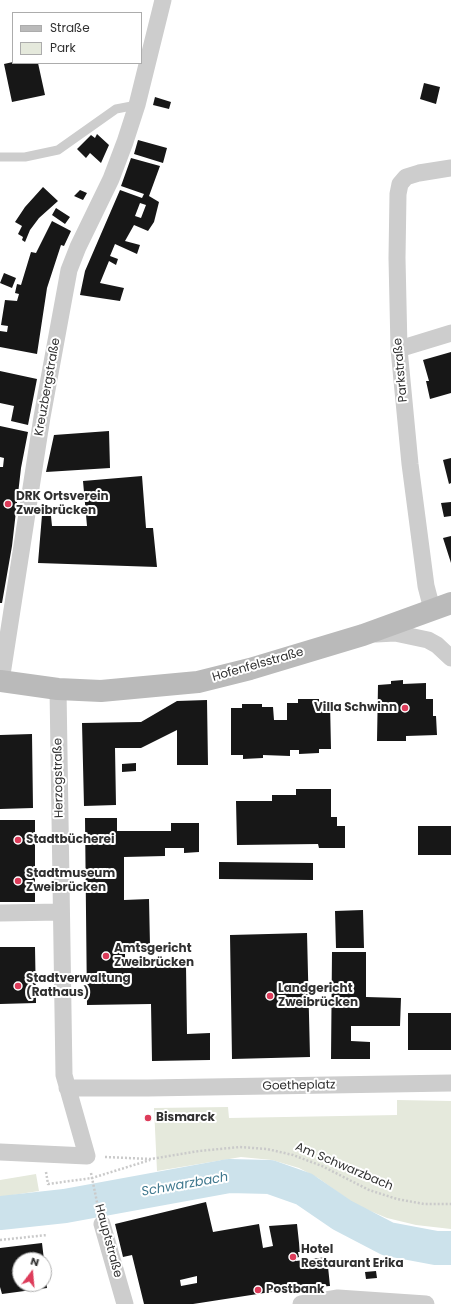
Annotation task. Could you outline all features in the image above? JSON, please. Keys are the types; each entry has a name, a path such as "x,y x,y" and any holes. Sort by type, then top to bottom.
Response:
{"main road":[{"name":"Hofenfelsstraße","path":"0,681 58,689 101,691 198,682 250,669 363,634 441,606"}],"street":[{"name":"Kreuzbergstraße","path":"0,681 42,417 70,270 78,247 111,179 137,105 163,0"},
{"name":"Parkstraße","path":"441,606 426,586 410,464 399,349 396,258 398,194 400,184 406,177 419,173 451,168"},
{"path":"399,349 451,333"},
{"path":"363,634 395,634 428,640 437,645 451,658"},
{"name":"Herzogstraße","path":"58,689 64,1075 87,1156"},
{"path":"0,913 61,912"},
{"name":"Goetheplatz","path":"67,1088 451,1083"},
{"path":"0,1152 87,1156"},
{"name":"Hauptstraße","path":"102,1224 125,1304"},
{"path":"301,1304 338,1298 356,1301 426,1304"}],"lane":[{"path":"0,157 25,156 58,150 70,143 116,109 137,105"}],"path":[{"name":"Am Schwarzbach","path":"87,1156 151,1159 199,1150 233,1147 267,1149 293,1154 322,1166 369,1190 397,1199 424,1204 451,1204"},
{"name":"Hauptstraße","path":"92,1178 102,1224"},
{"path":"0,1240 46,1235"}],"green space":[{"path":"397,1100 451,1101 451,1229 416,1225 387,1218 356,1205 318,1178 299,1168 272,1160 241,1157 157,1171 154,1108 228,1107 229,1118 397,1115"},
{"path":"36,1174 39,1191 0,1197 0,1180"}],"building":[{"path":"12,62 12,64 38,64 45,95 12,102 4,64"},
{"path":"424,83 440,87 436,104 420,99"},
{"path":"155,97 171,102 169,109 153,105"},
{"path":"97,134 109,145 101,163 90,153 86,158 77,149 91,135 95,138"},
{"path":"138,140 167,148 163,163 134,154"},
{"path":"131,158 160,166 149,196 159,202 154,222 148,231 134,225 125,241 140,245 137,254 115,244 110,256 118,259 116,265 109,261 100,283 124,288 120,301 80,295 85,271 120,190 142,198 144,194 121,186","holes":["140,203 146,205 141,218 135,216"]},
{"path":"43,187 58,201 39,218 30,230 25,242 22,240 23,237 18,234 22,226 15,222 25,207"},
{"path":"80,190 87,193 83,200 74,196"},
{"path":"56,208 70,217 65,224 52,215"},
{"path":"52,221 71,231 64,246 61,245 47,288 37,354 0,347 0,331 7,332 8,326 1,325 5,300 17,301 19,294 15,293 17,284 21,285 31,252 36,253"},
{"path":"4,273 16,278 12,288 0,283"},
{"path":"451,352 451,393 430,399 426,381 429,381 423,360"},
{"path":"0,371 37,379 28,425 11,421 14,406 0,403"},
{"path":"0,426 28,432 21,468 12,546 2,603 0,603 0,467 3,467 4,458 0,457"},
{"path":"109,431 110,468 46,472 54,435"},
{"path":"451,458 451,483 449,484 443,460"},
{"path":"142,476 146,528 153,528 157,567 38,563 42,515 51,516 52,526 87,526 83,481"},
{"path":"451,502 451,516 444,517 441,503"},
{"path":"451,536 451,563 443,538"},
{"name":"Villa Schwinn","path":"403,680 403,684 426,683 426,699 433,699 433,716 436,716 437,735 406,736 406,741 377,741 378,685 391,684 391,681"},
{"path":"298,699 319,699 319,702 330,702 331,749 319,749 319,753 299,754 299,750 290,750 290,756 263,755 263,758 243,759 243,755 231,755 231,708 242,708 242,704 262,704 262,707 273,707 274,720 287,720 287,703 298,703"},
{"path":"207,700 208,765 177,765 177,730 141,748 115,748 116,805 84,806 82,723 141,722 177,701"},
{"path":"32,734 33,808 0,809 0,735"},
{"path":"136,763 136,771 122,772 122,764"},
{"path":"296,789 331,789 331,817 337,817 337,826 345,826 345,848 319,848 318,844 237,845 236,801 272,801 272,795 296,795"},
{"name":"Amtsgericht Zweibrücken","path":"85,818 117,818 117,831 171,831 171,823 199,823 199,852 184,853 184,848 165,848 165,856 124,857 124,900 149,899 150,946 125,946 125,966 186,966 187,1034 210,1033 210,1060 152,1061 151,1004 87,1005"},
{"path":"0,820 35,820 35,902 0,902"},
{"path":"418,826 451,826 451,855 418,855"},
{"path":"219,862 313,863 313,880 219,879"},
{"path":"363,910 364,948 336,948 335,911"},
{"name":"Landgericht Zweibrücken","path":"307,933 310,1057 232,1059 230,935"},
{"name":"Stadtverwaltung (Rathaus)","path":"0,947 35,947 36,1003 0,1004"},
{"path":"332,952 366,952 366,997 401,998 400,1026 351,1026 351,1041 370,1042 370,1059 331,1059"},
{"path":"408,1013 451,1013 451,1050 408,1050"},
{"path":"206,1202 213,1232 259,1224 263,1248 273,1246 269,1226 297,1224 300,1252 298,1252 299,1257 296,1258 296,1261 327,1257 330,1286 290,1289 193,1304 144,1304 132,1255 123,1257 115,1224","holes":["197,1276 197,1283 181,1286 180,1280"]},
{"path":"42,1243 43,1252 12,1252 12,1292 17,1292 2,1294 0,1287 0,1248"},
{"path":"376,1271 377,1278 366,1279 365,1272"}],"waterway":[{"name":"Schwarzbach","path":"0,1213 65,1206 229,1176 270,1177 304,1189 342,1215 388,1239 436,1248 451,1248"}],"place":[{"name":"DRK Ortsverein Zweibrücken","path":"8,504"},
{"name":"Villa Schwinn","path":"405,708"},
{"name":"Stadtbücherei","path":"18,840"},
{"name":"Stadtmuseum Zweibrücken","path":"18,881"},
{"name":"Amtsgericht Zweibrücken","path":"106,956"},
{"name":"Stadtverwaltung (Rathaus)","path":"18,986"},
{"name":"Landgericht Zweibrücken","path":"270,996"},
{"name":"Bismarck","path":"148,1118"},
{"name":"Hotel Restaurant Erika","path":"293,1257"},
{"name":"Postbank","path":"258,1290"}]}
